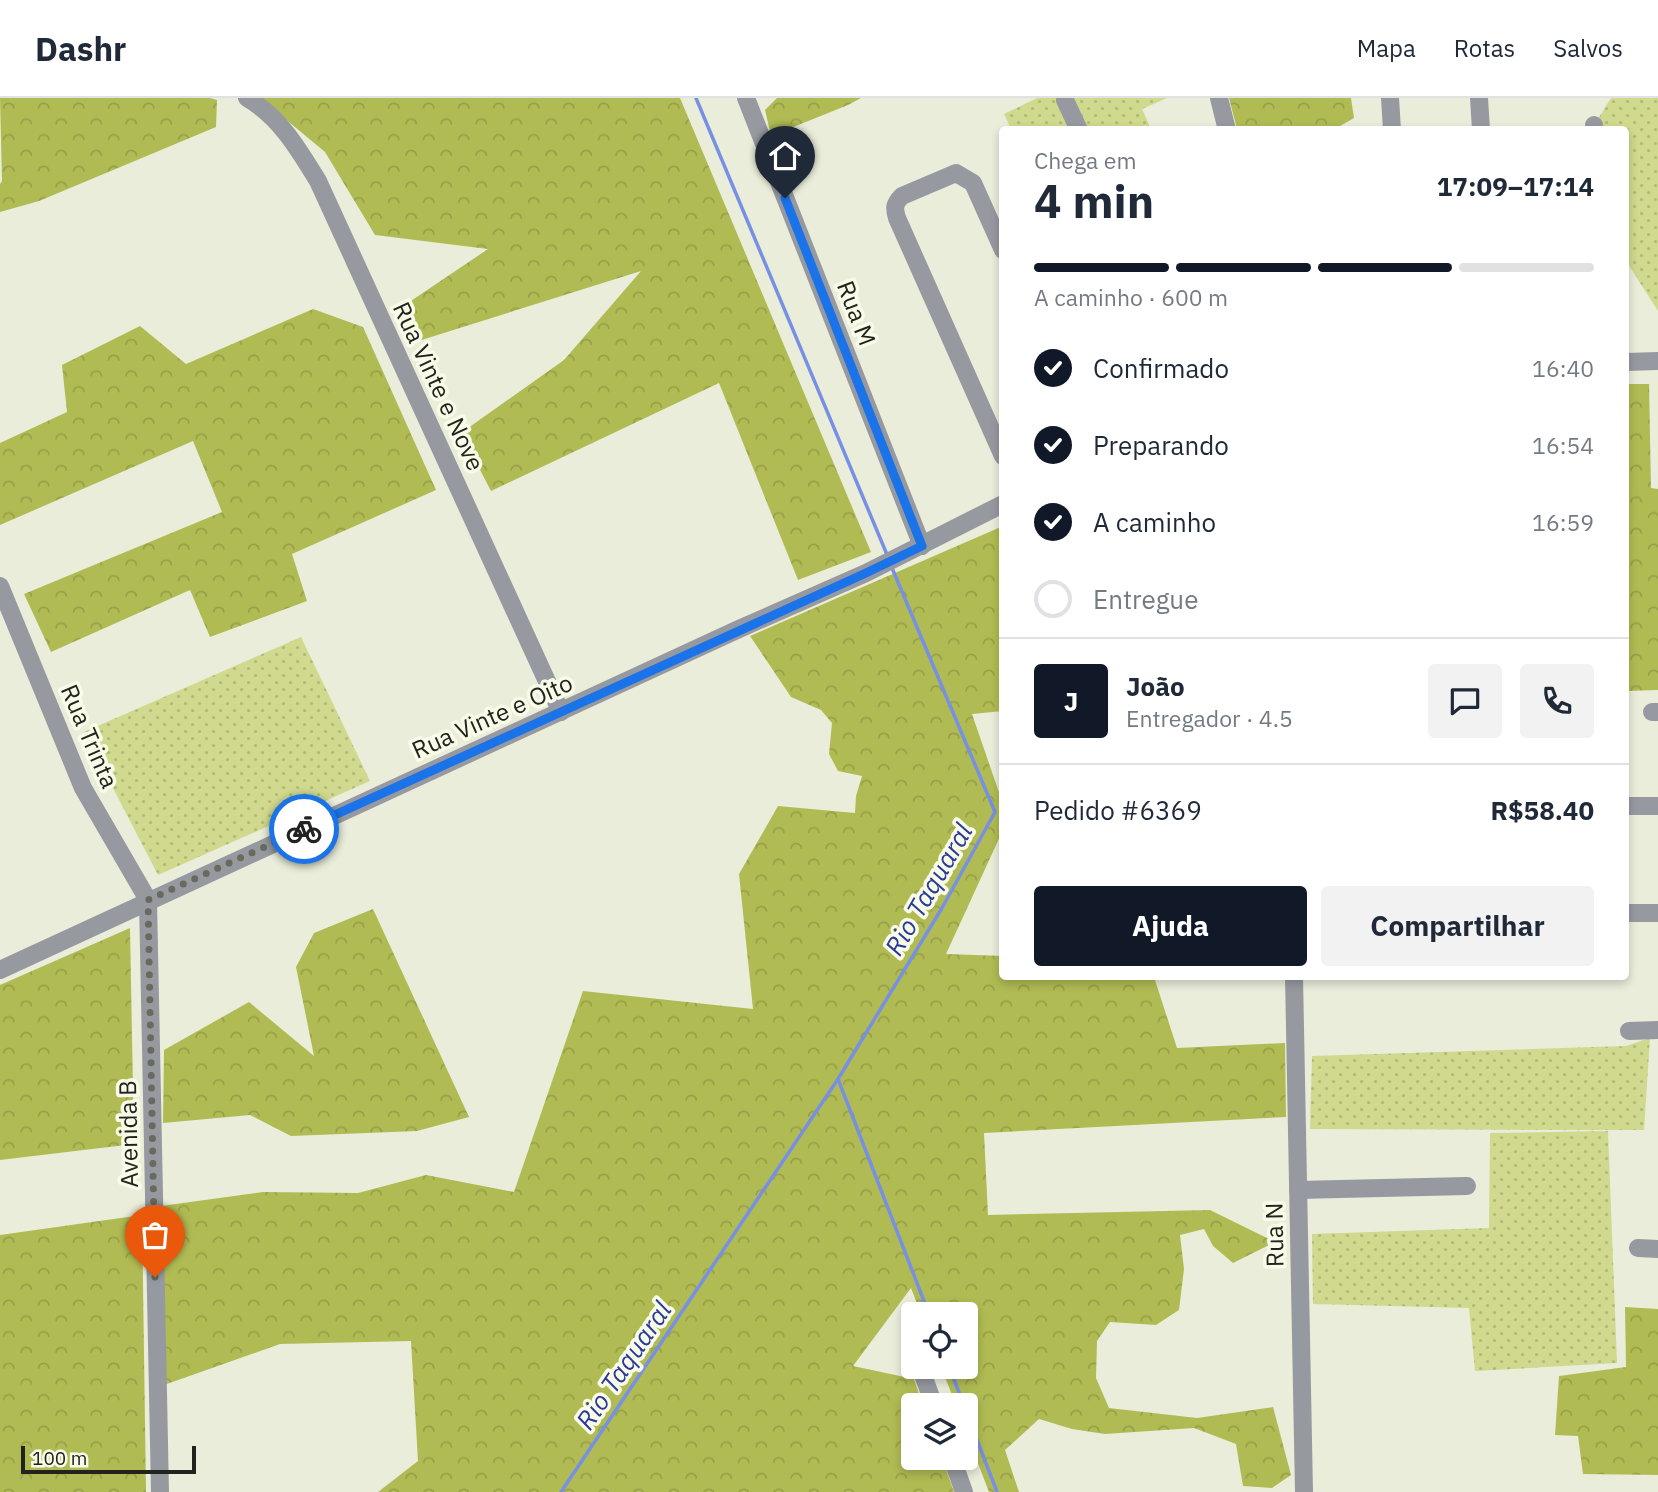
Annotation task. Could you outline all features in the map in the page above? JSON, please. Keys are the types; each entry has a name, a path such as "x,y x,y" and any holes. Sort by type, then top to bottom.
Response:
{"street":[{"name":"Rua Vinte e Nove","path":"247,98 274,119 300,152 318,181 561,712"},
{"name":"Rua M","path":"746,98 922,546"},
{"path":"1219,98 1226,126"},
{"path":"1390,98 1392,126"},
{"path":"1479,98 1481,126"},
{"path":"1065,100 1077,126"},
{"path":"999,241 973,183 956,173 902,196 894,208 999,447"},
{"path":"1629,362 1658,361"},
{"name":"Rua Vinte e Oito","path":"0,970 892,561 999,506"},
{"name":"Rua Trinta","path":"0,586 83,788 148,900"},
{"path":"1629,806 1658,806"},
{"name":"Avenida B","path":"148,900 160,1492"},
{"path":"1629,913 1658,913"},
{"name":"Rua N","path":"1294,980 1304,1492"},
{"path":"1629,1031 1658,1031"},
{"path":"1298,1190 1467,1186"},
{"path":"1637,1248 1658,1249"},
{"path":"956,1470 964,1492"}],"green space":[{"path":"0,98 210,98 217,100 216,127 39,201 0,212"},
{"path":"260,98 680,98 871,552 798,580 719,383 491,491 461,433 564,360 641,271 412,343 396,311 488,249 375,235 325,152"},
{"path":"777,98 861,98 771,136 765,110"},
{"path":"1037,98 1167,98 1142,109 1150,126 1010,126 1004,114"},
{"path":"1229,98 1351,98 1354,118 1340,126 1236,126"},
{"path":"1611,98 1658,98 1658,311 1629,266 1629,126 1599,126 1598,119"},
{"path":"313,309 363,327 436,490 292,554 307,601 210,637 190,590 51,652 24,594 222,512 193,441 0,525 0,443 67,412 62,365 140,326 186,364"},
{"path":"1629,384 1649,384 1651,488 1658,489 1658,690 1629,691"},
{"path":"999,528 999,711 972,714 999,792 999,839 946,954 999,956 999,980 1155,980 1177,1048 1285,1043 1286,1117 984,1133 988,1215 1210,1210 1275,1242 1233,1263 1213,1246 1204,1229 1180,1235 1184,1269 1179,1310 1156,1325 1110,1322 1097,1341 1096,1378 1109,1408 1197,1418 1273,1407 1291,1475 1272,1488 1243,1486 1236,1444 1194,1428 1105,1434 1072,1429 1039,1419 1005,1450 1019,1492 989,1492 978,1463 978,1393 951,1393 946,1379 978,1379 978,1302 916,1302 911,1288 853,1366 901,1376 901,1379 914,1379 919,1393 901,1393 901,1470 946,1470 954,1492 378,1492 418,1461 411,1341 280,1344 164,1385 161,1206 263,1192 358,1193 426,1175 514,1192 583,991 753,1009 739,874 778,806 855,813 856,796 862,776 838,771 829,754 832,723 821,710 791,697 750,636"},
{"path":"301,637 370,781 158,875 84,732"},
{"path":"373,909 469,1117 417,1131 291,1136 250,1115 163,1123 164,1050 249,1002 314,1056 296,967 314,933"},
{"path":"130,928 134,1144 0,1160 0,985"},
{"path":"1650,1038 1644,1130 1310,1129 1312,1056 1626,1046"},
{"path":"1608,1131 1617,1363 1475,1371 1469,1308 1313,1304 1312,1234 1489,1228 1490,1133"},
{"path":"142,1215 146,1492 0,1492 0,1235"},
{"path":"1625,1307 1658,1309 1658,1475 1583,1474 1578,1436 1555,1435 1559,1376 1626,1367"}],"waterway":[{"name":"Rio Taquaral","path":"696,98 888,557"},
{"name":"Rio Taquaral","path":"561,1492 838,1079 942,908 995,812 892,568"},
{"path":"838,1079 924,1302"},
{"path":"954,1379 959,1393"},
{"path":"978,1442 997,1492"}],"way so far":[{"path":"155,1277 148,900 304,829"}],"route":[{"path":"304,829 922,546 785,198"}]}
